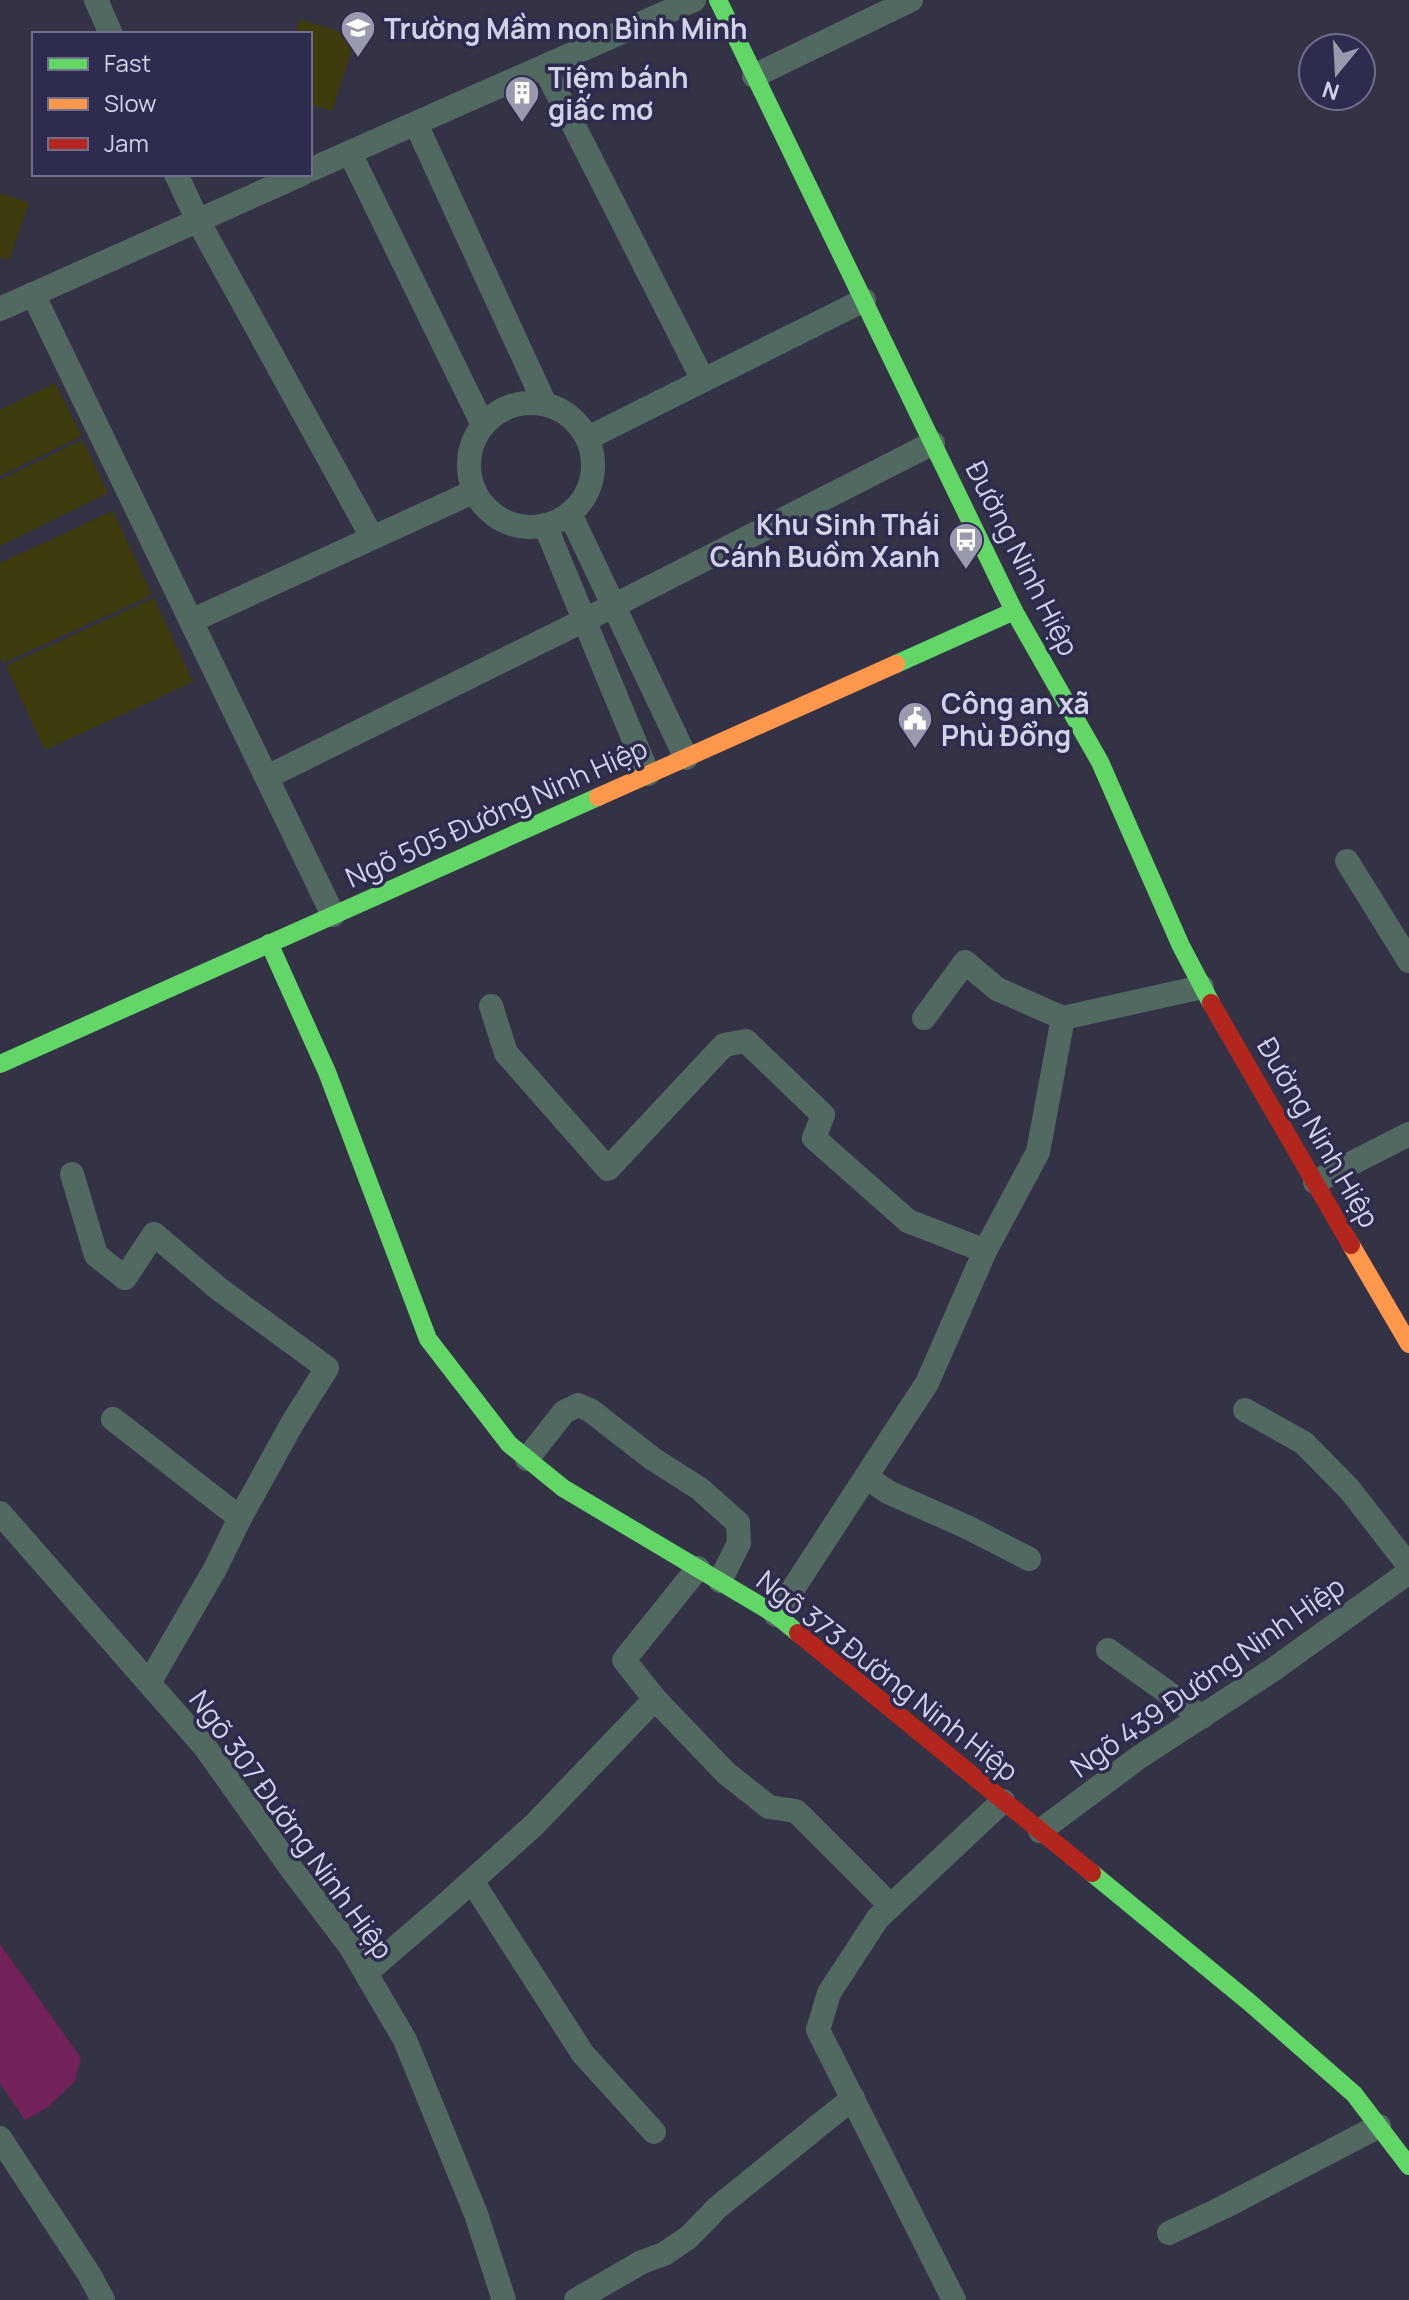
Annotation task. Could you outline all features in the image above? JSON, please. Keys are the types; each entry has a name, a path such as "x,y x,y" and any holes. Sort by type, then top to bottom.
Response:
{"street":[{"path":"96,0 110,32"},
{"path":"312,169 694,0"},
{"name":"Đường Ninh Hiệp","path":"718,0 1014,611 1100,762 1202,987 1409,1344"},
{"path":"754,76 911,0"},
{"path":"544,67 703,380"},
{"path":"416,124 545,404"},
{"path":"350,153 483,425"},
{"path":"177,176 197,219 372,537"},
{"path":"0,309 297,176"},
{"path":"33,294 333,915"},
{"path":"588,438 864,300"},
{"path":"518,404 545,404 570,416 588,438 594,465 592,479 580,504 570,514 545,525 531,527 504,520 482,503 475,491 469,464 475,437 483,425 504,409 518,404"},
{"path":"267,777 933,443"},
{"path":"191,621 475,491"},
{"path":"570,514 686,758"},
{"path":"545,525 648,774"},
{"name":"Ngõ 505 Đường Ninh Hiệp","path":"0,1064 1014,611"},
{"path":"1347,861 1409,961"},
{"name":"Ngõ 373 Đường Ninh Hiệp","path":"269,943 327,1072 428,1339 509,1444 563,1488 776,1615 1272,2022 1354,2094 1409,2166"},
{"path":"924,1018 965,962 997,989 1063,1018 1202,987"},
{"path":"491,1006 506,1053 608,1169 724,1045 746,1041 823,1115 814,1138 861,1180 908,1221 985,1251"},
{"path":"776,1615 927,1383 985,1251 1038,1152 1063,1018"},
{"path":"1315,1182 1409,1134"},
{"path":"72,1174 96,1255 125,1278 154,1234 219,1289 327,1368 293,1422 215,1569 149,1683"},
{"path":"527,1459 564,1412 578,1405 590,1410 653,1459 700,1489 738,1523 739,1543 720,1581"},
{"path":"1245,1410 1304,1443 1350,1490 1409,1569"},
{"path":"113,1419 240,1518"},
{"path":"866,1477 888,1492 1029,1559"},
{"name":"Ngõ 307 Đường Ninh Hiệp","path":"0,1513 205,1747 350,1946 405,2040 476,2214 504,2300"},
{"path":"698,1568 624,1660 655,1699 726,1773 769,1807 796,1811 891,1906"},
{"name":"Ngõ 439 Đường Ninh Hiệp","path":"1040,1831 1138,1758 1274,1669 1409,1569"},
{"path":"1108,1650 1202,1717"},
{"path":"366,1973 534,1825 655,1699"},
{"path":"954,2300 818,2030 829,1993 878,1918 1003,1801"},
{"path":"472,1881 583,2054 654,2132"},
{"path":"576,2300 642,2262 664,2254 689,2237 718,2207 853,2098"},
{"path":"1169,2233 1379,2126"},
{"path":"0,2138 103,2300"}],"shaded area":[{"path":"300,19 356,37 332,111 312,105 312,32 296,32"},
{"path":"0,193 29,203 9,260 0,257"},
{"path":"55,383 82,436 0,476 0,410"},
{"path":"82,440 108,493 0,546 0,480"},
{"path":"113,511 152,595 3,663 0,657 0,563"},
{"path":"154,598 193,682 45,750 6,666"},
{"path":"0,1944 81,2058 75,2081 48,2107 25,2120 0,2083"}],"traffic: fast":[{"path":"718,0 1014,611 1100,762 1181,946 1211,1003"},
{"path":"896,664 1014,611"},
{"path":"0,1064 598,797"},
{"path":"269,943 327,1072 428,1339 509,1444 563,1488 776,1615 798,1633"},
{"path":"1092,1873 1249,2002 1354,2094 1409,2166"}],"traffic: slow":[{"path":"598,797 896,664"},
{"path":"1351,1245 1409,1344"}],"traffic: jam":[{"path":"1211,1003 1351,1245"},
{"path":"798,1633 1092,1873"}],"place":[{"name":"Trường Mầm non Bình Minh","path":"358,59"},
{"name":"Tiệm bánh giấc mơ","path":"522,124"},
{"name":"Khu Sinh Thái Cánh Buồm Xanh","path":"966,571"},
{"name":"Công an xã Phù Đổng","path":"915,750"}]}
